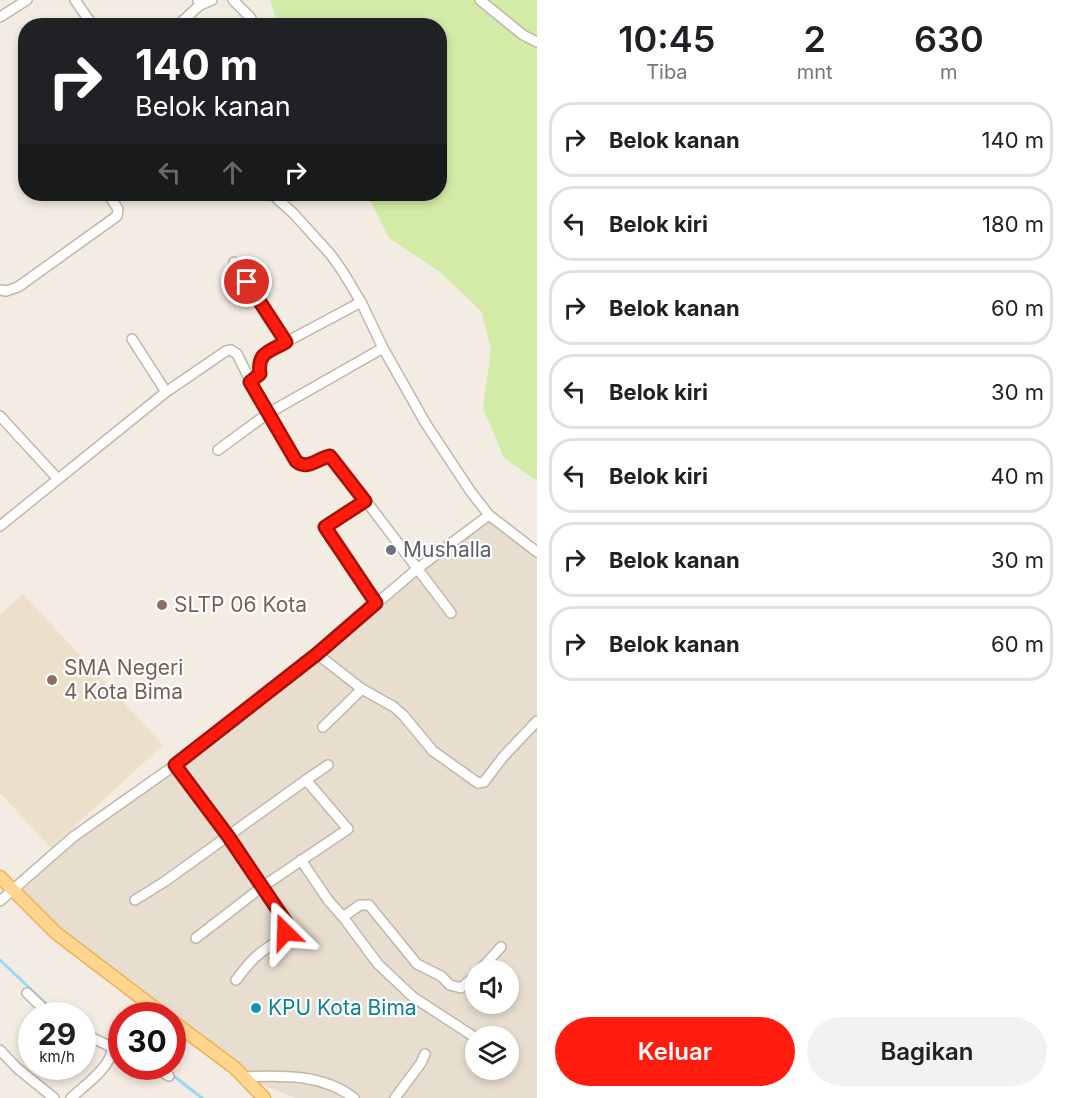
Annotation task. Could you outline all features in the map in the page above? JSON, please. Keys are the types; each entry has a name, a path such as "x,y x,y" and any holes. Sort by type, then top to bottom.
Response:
{"main road":[{"path":"0,877 56,933 145,1001"},
{"path":"186,1031 235,1068 264,1098"}],"street":[{"path":"0,17 27,0"},
{"path":"75,0 87,18"},
{"path":"184,18 199,2 212,0"},
{"path":"233,0 251,18"},
{"path":"480,0 523,35 537,42"},
{"path":"0,290 6,291 18,287 117,216 118,209 113,201"},
{"path":"279,201 331,255 361,302 382,348 426,424 489,515 537,552"},
{"path":"234,262 286,342"},
{"path":"250,382 260,374 259,362 262,355 361,302"},
{"path":"132,339 166,392"},
{"path":"219,450 267,414 382,348"},
{"path":"0,526 166,392 227,350 236,353 267,414 299,465 307,466 330,456 451,613"},
{"path":"0,416 57,478"},
{"path":"365,501 325,527 376,603"},
{"path":"0,900 73,837 175,765 317,654 417,569 489,515"},
{"path":"317,654 362,689 404,715 433,751 473,781 481,783 537,721"},
{"path":"323,727 362,689"},
{"path":"175,765 228,836 286,922 285,932 270,948 257,956 236,980"},
{"path":"135,900 328,765"},
{"path":"196,938 262,887 348,829 306,780"},
{"path":"301,860 328,900 378,964 413,996 465,1031"},
{"path":"343,917 360,905 369,905 417,964 441,976 450,985 461,988 465,985"},
{"path":"489,960 501,946"},
{"path":"27,993 36,1002"},
{"path":"0,1050 17,1068 54,1098"},
{"path":"395,1098 425,1054"},
{"path":"71,1098 108,1061"},
{"path":"244,1077 281,1076 312,1080 354,1098"}],"shaded area":[{"path":"489,515 537,552 537,1098 295,1098 244,1077 186,1030 186,1002 150,1002 12,891 317,654"},
{"name":"SMA Negeri 4 Kota Bima","path":"23,594 163,745 51,848 0,793 0,615"}],"green space":[{"path":"270,0 537,0 537,481 504,458 483,408 491,350 482,312 439,271 389,238 370,201 447,201 447,18 276,18"}],"waterway":[{"path":"0,960 44,1002"},
{"path":"179,1080 202,1098"}],"place":[{"name":"Mushalla","path":"391,550"},
{"name":"SLTP 06 Kota","path":"162,605"},
{"name":"SMA Negeri 4 Kota Bima","path":"52,680"},
{"name":"KPU Kota Bima","path":"256,1008"}],"route":[{"path":"247,282 286,342 262,355 259,362 260,374 250,382 299,465 307,466 323,457 330,456 365,501 325,527 376,603 317,654 175,765 228,836 286,922 285,932"}]}
